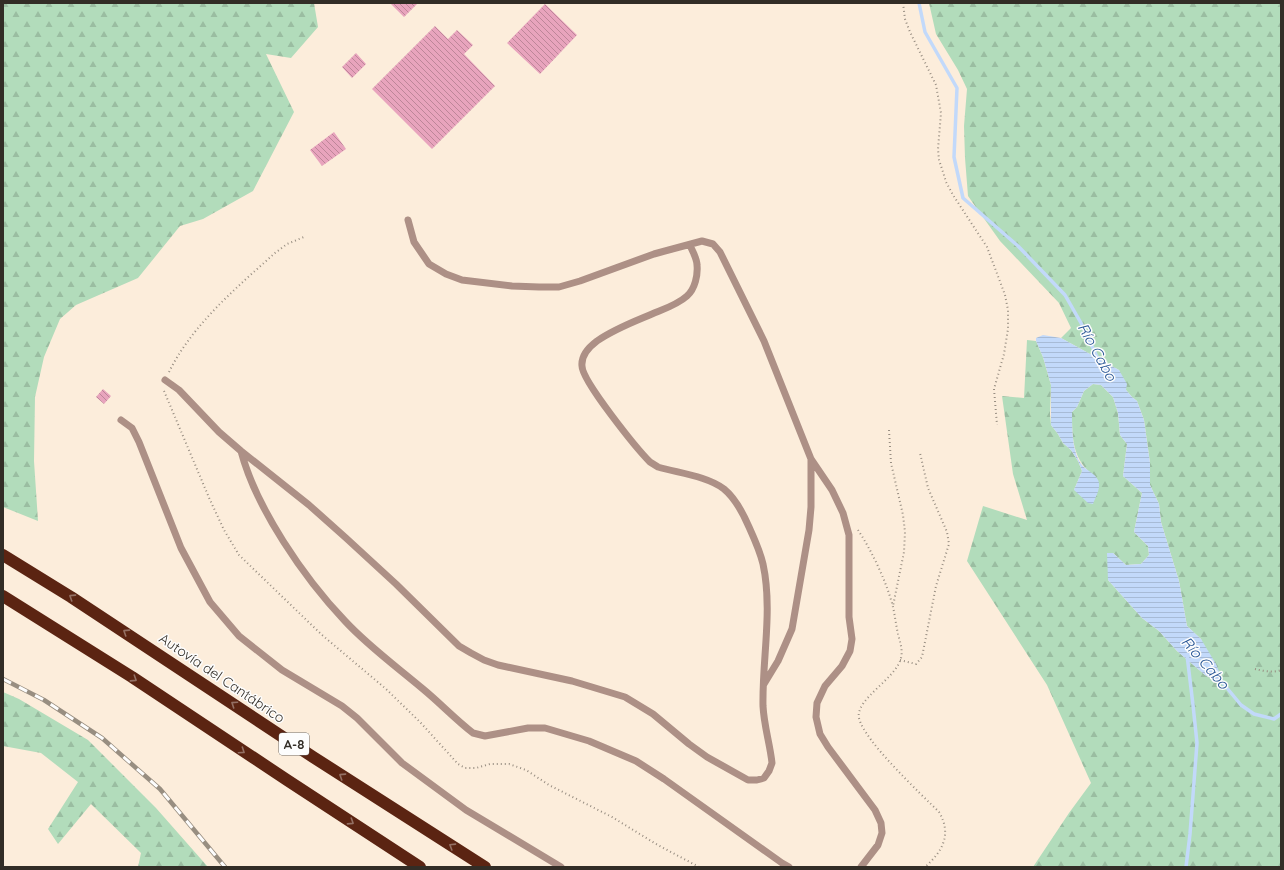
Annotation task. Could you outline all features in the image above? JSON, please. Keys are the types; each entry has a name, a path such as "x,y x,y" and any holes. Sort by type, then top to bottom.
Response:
{"highway":[{"name":"Autovía del Cantábrico","path":"3,555 71,597 319,761 485,867"},
{"name":"A-8","path":"3,596 78,642 420,867"},
{"path":"3,601 78,642"}],"lane":[{"path":"408,220 414,242 429,264 446,274 462,280 512,286 558,287 580,281 654,254 702,241 713,244 720,252 764,341 811,459 832,490 843,513 849,535 849,617 852,639 850,651 842,666 826,686 817,703 816,717 820,734 875,810 881,823 882,833 878,846 861,867"},
{"path":"165,380 179,390 219,432 240,451 309,505 346,538 396,584 459,646 484,660 498,665 572,681 625,697 653,714 707,757 748,780 757,780 764,778 772,764 763,708 767,616 766,593 763,564 755,540 745,517 732,497 725,490 716,484 658,467 650,462 594,392 584,374 582,366 583,357 588,350 608,334 675,304 688,296 694,287 697,263 690,245"},
{"path":"121,420 132,428 139,442 184,555 210,602 239,636 282,670 342,706 402,764 459,806 561,867"},
{"path":"240,451 245,469 267,513 317,589 345,622 473,733 484,736 528,728 545,728 589,742 636,761 789,867"},
{"path":"764,684 778,661 792,629 809,530 811,507 811,459"}],"path":[{"path":"903,3 905,19 910,32 936,85 941,113 939,160 946,182 986,247 1005,294 1008,310 1008,328 1004,354 994,389 997,424"},
{"path":"304,237 287,244 274,253 206,318 185,344 165,380 165,395 210,500 224,530 239,555 322,635 386,689 420,722 458,764 465,768 476,768 490,764 509,764 526,770 549,785 612,817 656,844 699,867"},
{"path":"889,430 891,463 903,515 905,532 904,552 893,607"},
{"path":"900,660 916,664 922,657 936,586 949,544 947,532 928,488 920,453"},
{"path":"856,526 887,588 893,607 902,656 892,674 864,702 858,717 866,734 893,765 939,812 944,821 946,830 944,840 939,850 925,867"},
{"path":"1255,669 1267,672 1281,670"}],"green space":[{"path":"3,3 314,3 318,27 291,58 266,54 294,112 253,191 203,219 180,226 138,278 76,305 60,319 44,357 35,397 34,461 38,521 3,507"},
{"path":"929,3 1281,3 1281,867 1033,867 1091,783 1047,685 967,561 983,506 1027,520 1013,474 1002,396 1024,398 1027,340 1036,341 1043,357 1051,385 1051,425 1063,443 1071,450 1082,471 1074,490 1096,477 1082,464 1075,448 1072,431 1072,412 1077,407 1084,391 1093,384 1101,385 1113,397 1118,413 1120,435 1127,444 1123,476 1142,493 1134,532 1148,546 1149,555 1141,564 1126,565 1113,553 1108,580 1142,618 1159,631 1177,651 1205,675 1218,683 1201,639 1187,626 1179,581 1161,522 1159,504 1150,485 1150,463 1144,420 1137,401 1126,390 1119,370 1061,338 1071,328 1059,303 1000,241 968,196 964,126 967,89 958,70 936,34"},
{"path":"3,692 19,699 88,740 156,808 208,867 138,867 141,853 91,804 58,844 48,829 78,782 41,753 3,746"}],"water":[{"path":"1043,335 1061,338 1119,370 1127,384 1126,390 1137,401 1144,420 1150,463 1150,485 1159,504 1161,522 1179,581 1187,626 1201,639 1216,664 1224,684 1218,683 1205,675 1177,651 1159,631 1142,618 1108,580 1107,553 1113,553 1126,565 1141,564 1149,555 1148,546 1134,532 1142,493 1123,476 1127,444 1120,435 1118,413 1113,397 1101,385 1093,384 1084,391 1077,407 1072,412 1073,433 1076,454 1082,465 1097,478 1099,488 1093,504 1088,503 1074,490 1082,471 1071,450 1063,443 1051,425 1051,385 1043,357 1036,341 1036,338"}],"building":[{"path":"390,3 418,3 404,17"},
{"path":"545,4 577,35 540,74 507,43"},
{"path":"435,26 448,39 457,30 473,45 464,54 495,86 432,149 372,89"},
{"path":"356,53 366,64 352,78 342,67"},
{"path":"334,132 346,149 322,166 310,150"},
{"path":"103,389 111,396 104,404 96,397"}],"waterway":[{"name":"Río Cabo","path":"919,3 925,32 957,88 954,157 963,198 1018,246 1065,295 1081,323 1099,361"},
{"path":"1186,867 1197,743 1187,655"},
{"name":"Río Cabo","path":"1222,682 1241,705 1254,714 1274,719 1281,714"}],"railway":[{"path":"3,679 44,700 102,738 160,789 225,867"}]}
